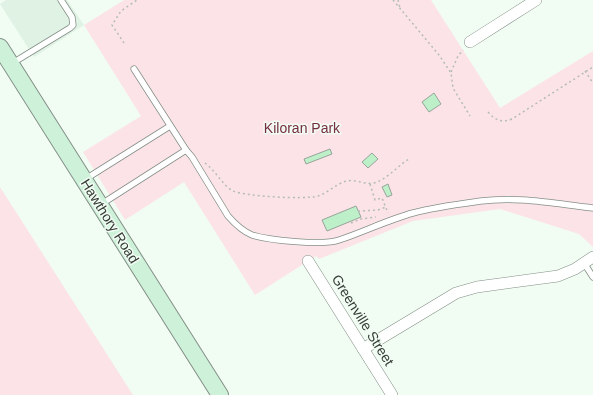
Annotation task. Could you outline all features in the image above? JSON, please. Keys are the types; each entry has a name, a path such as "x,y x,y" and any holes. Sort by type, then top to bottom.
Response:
{"main road":[{"name":"Hawthory Road","path":"0,48 220,395"}],"street":[{"path":"470,42 536,0"},
{"path":"363,349 456,292 477,287 558,276 589,260"},
{"name":"Greenville Street","path":"308,262 392,395"}],"lane":[{"path":"11,65 70,28 74,21 61,0"},
{"path":"134,69 170,126 192,157 220,204 235,224 243,230 262,237 329,242 338,241 380,224 414,213 482,201 517,198 540,203 593,208"},
{"path":"84,180 170,126"},
{"path":"100,205 186,150"},
{"path":"589,260 593,277"}],"path":[{"path":"124,43 112,25 121,11 137,0"},
{"path":"392,0 439,55 450,73 453,88 470,116"},
{"path":"398,0 400,10"},
{"path":"450,73 458,56 464,49 467,55"},
{"path":"488,112 495,120 506,121 512,119 593,67"},
{"path":"585,72 593,84"},
{"path":"192,157 200,159 208,165 230,188 251,196 314,197 329,192 347,181 370,183 381,180 409,159"},
{"path":"370,183 376,200 382,198 388,214"},
{"path":"358,211 378,210 386,207"},
{"path":"351,223 361,218 380,217"}],"shaded area":[{"path":"6,0 67,0 84,25 34,57 0,4"}],"green space":[{"name":"Kiloran Park","path":"124,0 431,0 500,108 593,51 593,247 579,234 500,209 413,221 319,259 316,256 255,295 184,182 125,220 83,152 141,116 84,25"},
{"path":"0,187 133,395 0,395"}],"building":[{"path":"434,93 441,104 429,112 422,102"},
{"path":"330,149 332,154 306,164 304,159"},
{"path":"372,153 378,159 368,168 362,162"},
{"path":"388,184 392,195 387,197 382,187"},
{"path":"356,206 361,217 327,231 322,220"}]}
